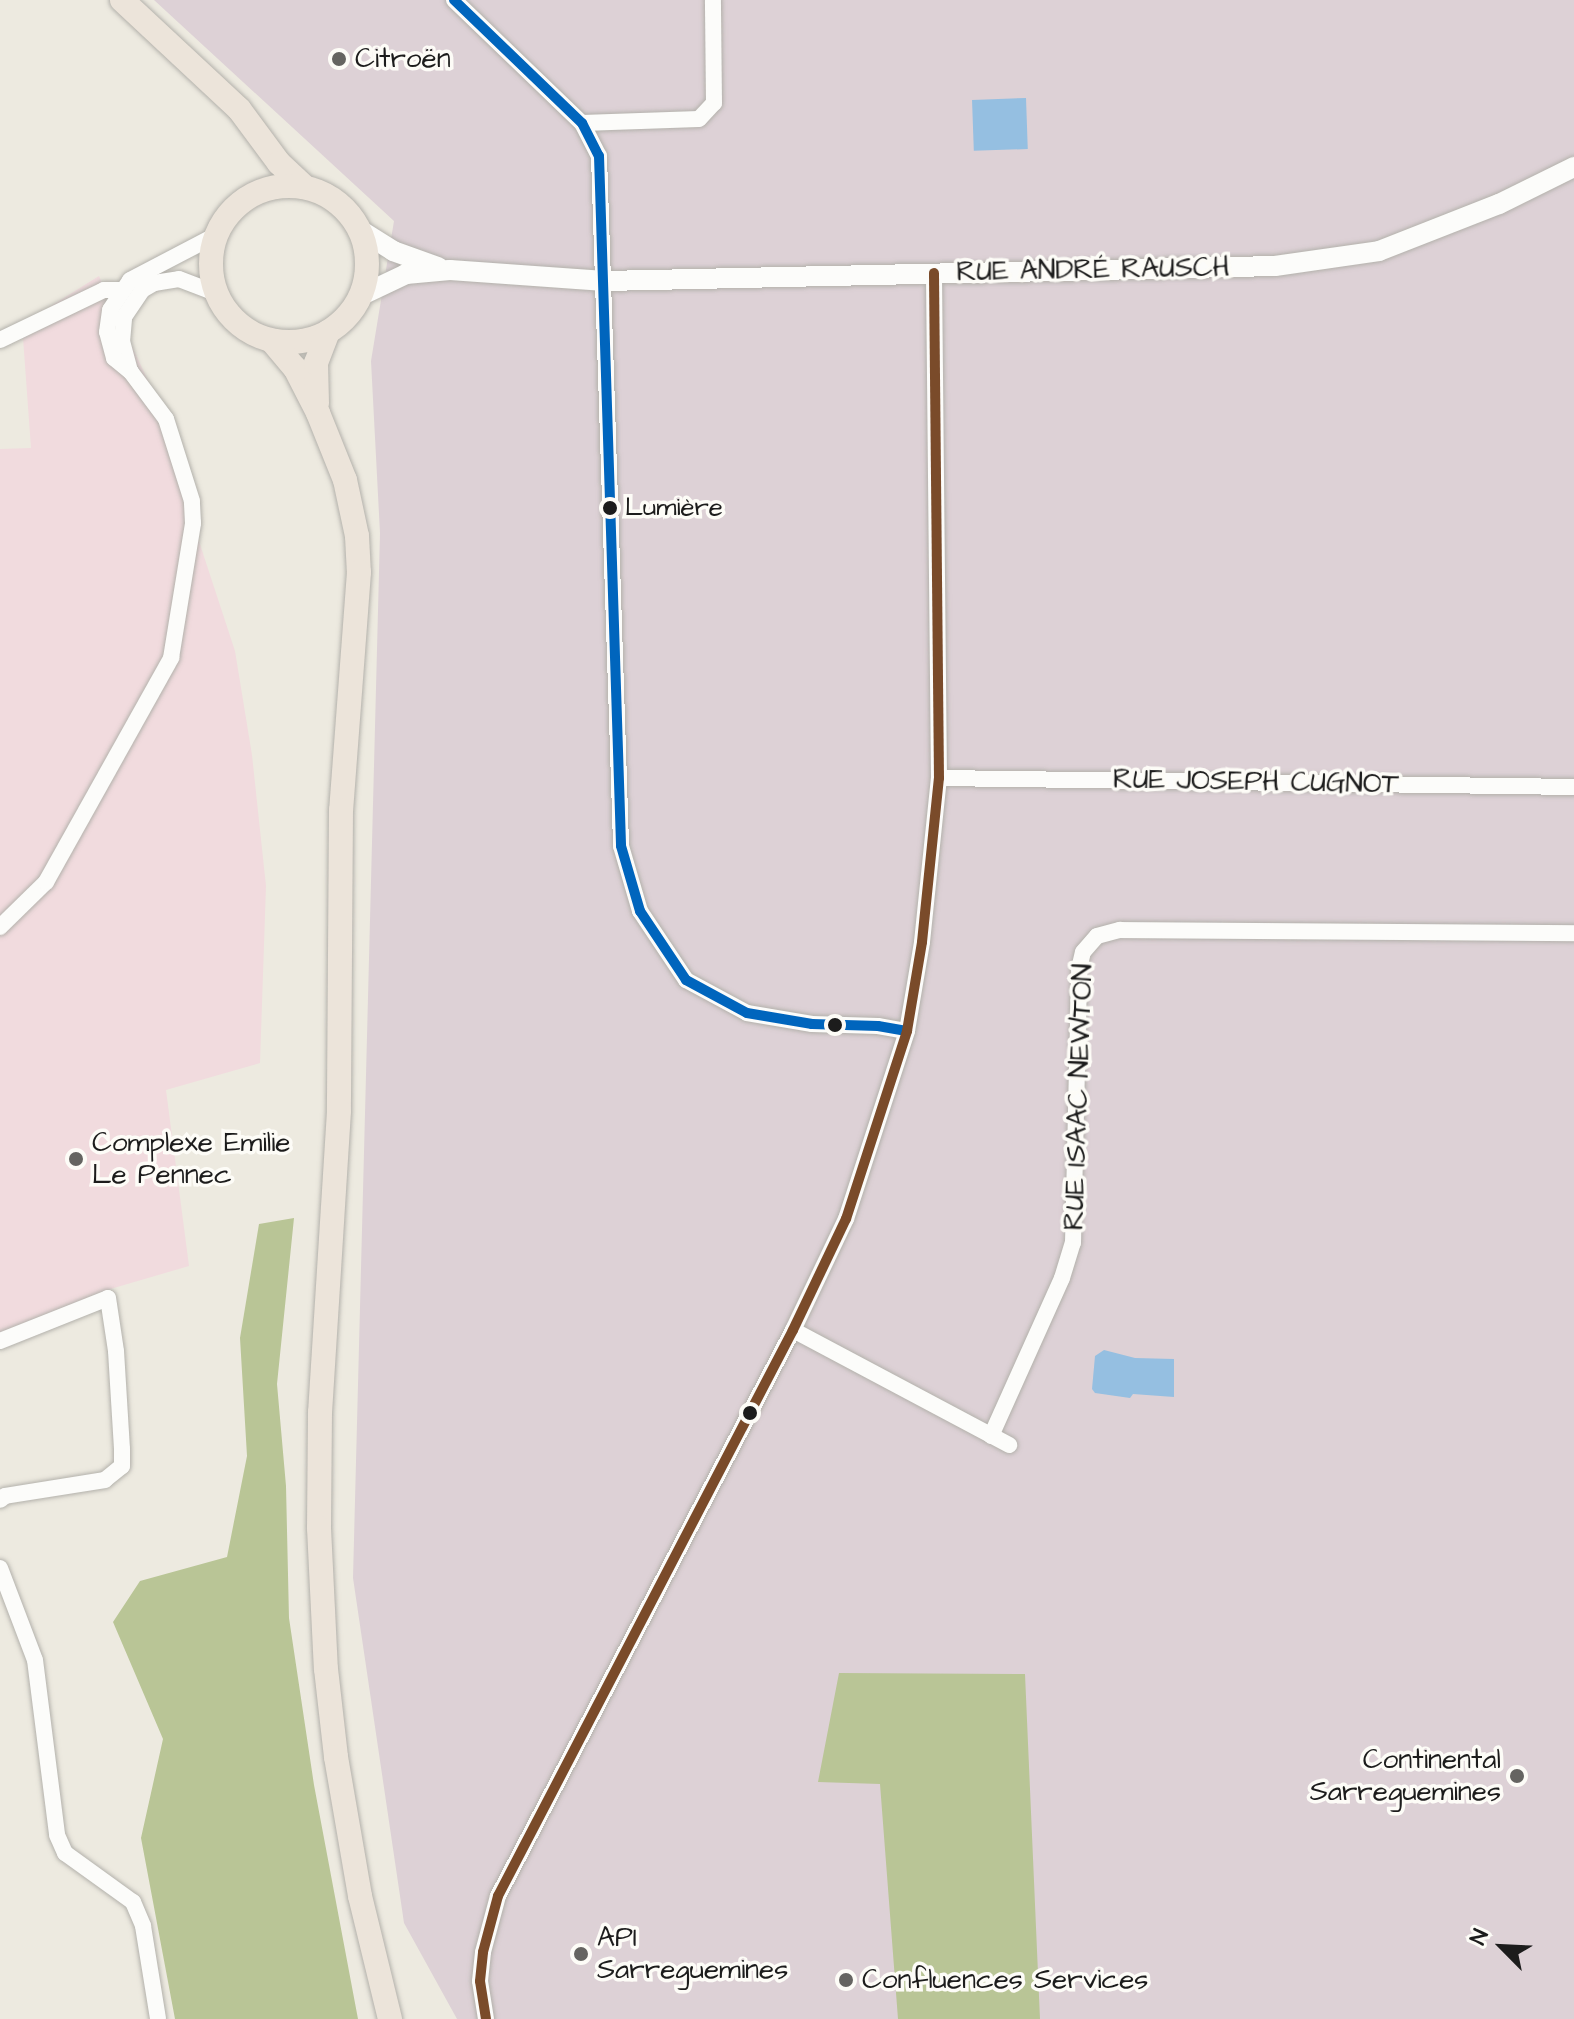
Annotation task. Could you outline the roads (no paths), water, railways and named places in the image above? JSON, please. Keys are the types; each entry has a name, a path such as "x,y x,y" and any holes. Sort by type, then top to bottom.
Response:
{"main road":[{"path":"122,0 239,109 279,163 304,186 331,197 360,230 368,262 362,295 342,323 301,342 272,341"},
{"path":"248,197 258,167 258,133"},
{"path":"304,186 275,186 248,197 224,220 211,254 216,293 238,324 272,341 295,368 318,413 352,506 359,572 341,810 339,1111 320,1412 320,1591 329,1698 346,1825 390,2019"},
{"path":"318,413 316,363 328,332"}],"street":[{"path":"454,0 582,123 599,156 621,846 640,911 686,980 747,1013 812,1024 878,1026 907,1031"},
{"path":"582,123 699,119 714,103 713,0"},
{"name":"RUE ANDRÉ RAUSCH","path":"362,295 406,274 450,270 605,281 1275,266 1379,251 1499,204 1574,167"},
{"name":"RUE ANDRÉ RAUSCH","path":"360,230 393,251 450,270"},
{"path":"0,927 46,882 166,669 172,652 193,523 192,501 166,419 131,372 114,358 107,332 110,310 120,290 152,265 216,235"},
{"path":"486,2019 480,1981 483,1952 489,1925 509,1870 793,1330 846,1219 877,1134 907,1031 922,942 939,778 934,273"},
{"path":"131,372 122,332 124,317 142,290 154,283 179,279 216,293"},
{"path":"0,340 104,290 120,290"},
{"name":"RUE JOSEPH CUGNOT","path":"939,778 1574,787"},
{"name":"RUE ISAAC NEWTON","path":"991,1436 1062,1278 1073,1243 1079,969 1083,952 1097,936 1120,930 1574,933"},
{"path":"0,1341 108,1298 116,1351 122,1466 105,1480 5,1496 0,1500"},
{"path":"793,1330 1009,1445"},
{"path":"0,1568 35,1660 57,1835 65,1853 133,1902 143,1926 158,2019"}],"water":[{"path":"1026,98 1028,149 974,151 972,100"},
{"path":"1104,1350 1135,1358 1174,1359 1174,1397 1133,1394 1130,1398 1095,1393 1092,1389 1095,1356"}],"place":[{"name":"Citroën","path":"339,59"},
{"name":"Lumière","path":"610,508"},
{"name":"Complexe Emilie Le Pennec","path":"76,1159"},
{"name":"Continental Sarreguemines","path":"1517,1776"},
{"name":"API Sarreguemines","path":"581,1954"},
{"name":"Confluences Services","path":"846,1980"}]}
